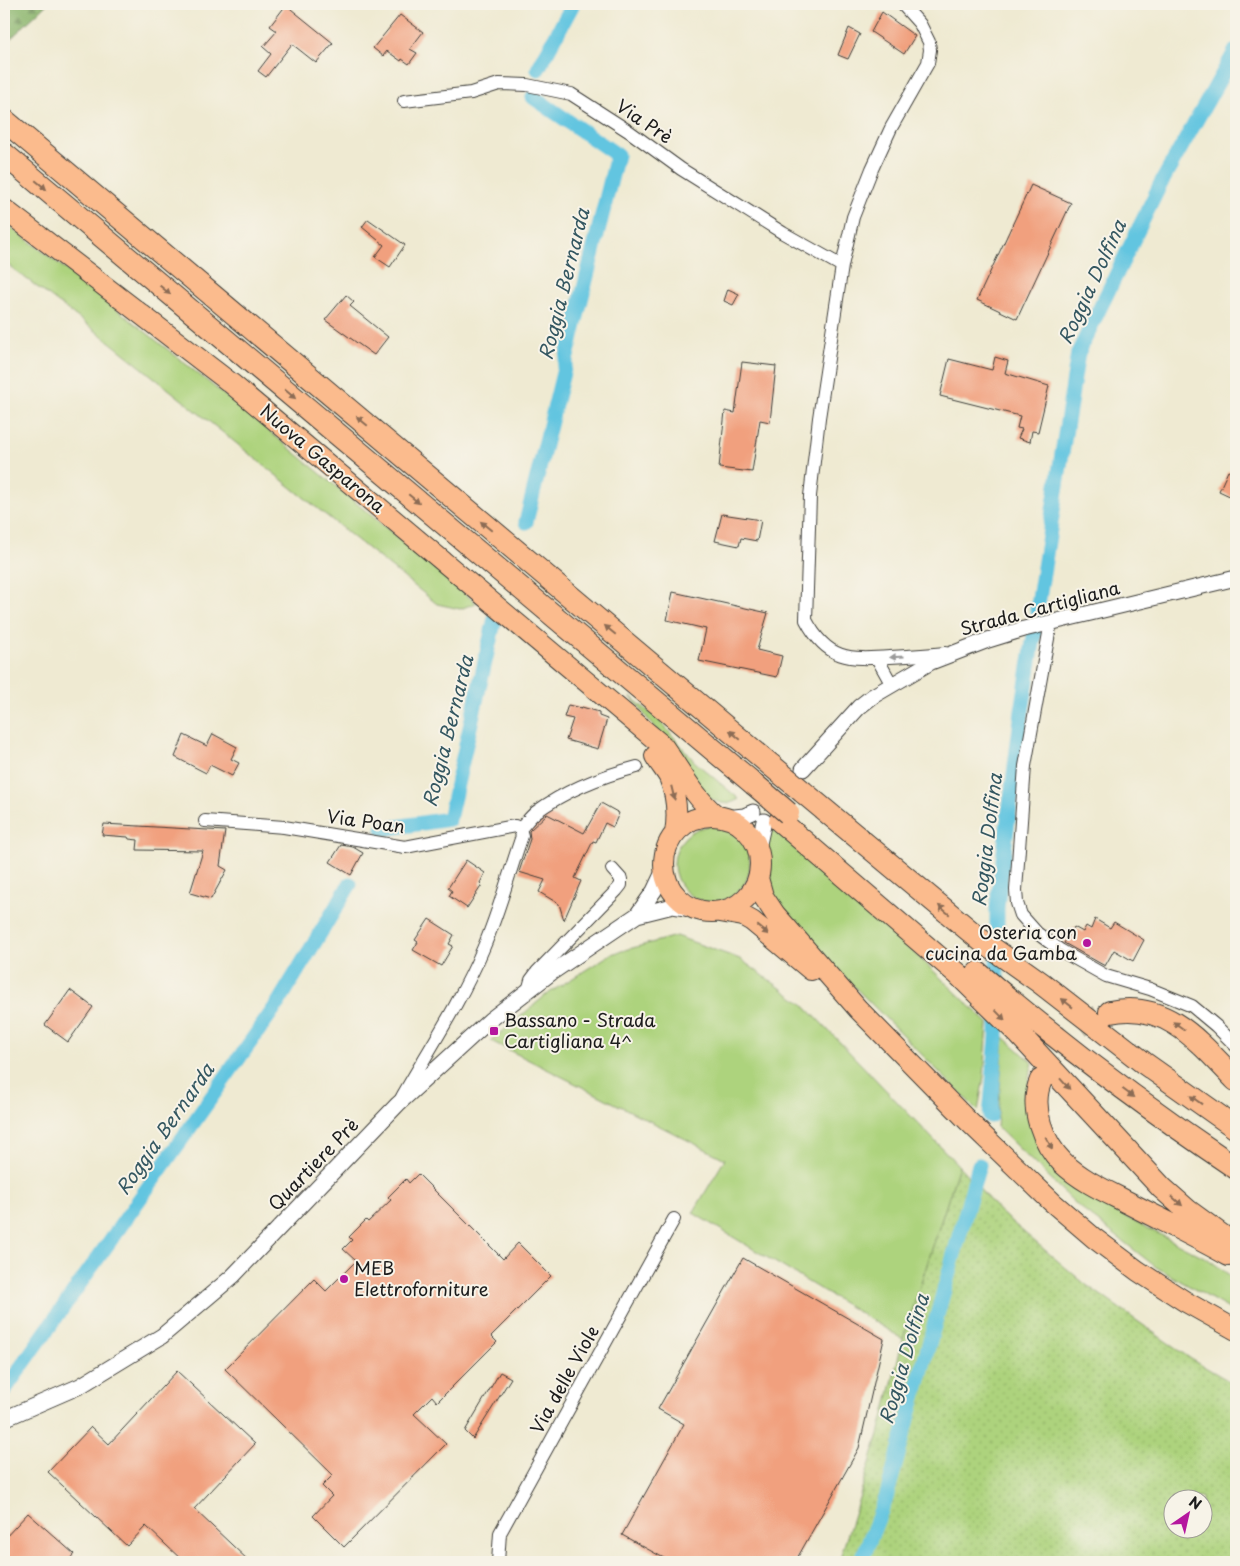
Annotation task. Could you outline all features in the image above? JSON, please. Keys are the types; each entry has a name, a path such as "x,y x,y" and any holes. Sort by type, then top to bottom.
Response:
{"highway":[{"path":"8,124 982,941 1041,983 1144,1063 1236,1128"},
{"path":"4,154 654,699 755,803 958,974 1021,1009 1144,1104 1236,1168"},
{"path":"755,803 788,813 980,985 1020,1035 1162,1188 1188,1211 1236,1246"},
{"path":"1110,1012 1125,1010 1146,1011 1169,1019 1190,1035 1236,1080"},
{"path":"1041,1080 1037,1094 1041,1124 1048,1143 1064,1164 1099,1188 1236,1260"}],"main road":[{"name":"Nuova Gasparona","path":"4,209 232,384 663,746 698,799 721,817 740,824 758,848"},
{"name":"Nuova Gasparona","path":"632,721 669,777 676,807 675,833 666,851 664,870"},
{"path":"675,833 687,823 701,817 721,817"},
{"path":"720,912 736,906 750,894 758,878 760,858 758,848"},
{"path":"664,870 668,884 686,904 698,910 743,916 752,921 858,1010"},
{"path":"758,878 763,896 775,914 858,1010 968,1121 1052,1202 1094,1238 1138,1271 1186,1302 1236,1330"}],"street":[{"path":"902,4 920,24 929,42 928,63 891,128 872,169 853,217 842,266 819,418 810,496 806,620 814,635 823,645 845,658 863,659 952,653"},
{"name":"Via Prè","path":"404,101 471,93 499,84 527,85 570,94 630,132 681,169 783,233 842,266"},
{"name":"Strada Cartigliana","path":"803,769 859,707 931,662 988,640 1051,622 1236,578"},
{"path":"1051,622 1025,766 1016,890 1017,903 1021,915 1037,934 1060,950 1106,976 1150,989 1192,1006 1236,1046"},
{"path":"877,658 892,685"},
{"path":"398,1104 454,1010 484,948 522,836 520,829 535,813 564,794 637,767"},
{"path":"721,817 744,816 755,803"},
{"path":"755,803 758,848"},
{"name":"Via Poan","path":"205,821 284,827 405,847 515,826 520,829"},
{"path":"528,991 531,980 537,972 621,885 622,879 612,870"},
{"name":"Quartiere Prè","path":"637,915 654,891 664,870"},
{"name":"Quartiere Prè","path":"4,1419 80,1386 162,1336 233,1276 398,1104 490,1020 551,973 637,915 658,908 673,906 698,910"},
{"name":"Via delle Viole","path":"498,1562 500,1533 674,1219"}],"green space":[{"path":"4,4 47,4 4,45"},
{"path":"4,222 242,409 476,603 460,609 437,604 101,335 4,262"},
{"path":"631,697 659,720 695,762 739,799 731,803 724,803 709,798"},
{"path":"712,826 726,829 739,837 747,850 750,864 747,878 739,891 726,899 712,902 698,899 685,891 677,878 674,864 677,850 685,837 698,829"},
{"path":"771,826 900,939 988,1023 984,1076 978,1111 782,914 764,883 767,861 766,836"},
{"path":"676,936 740,959 803,1004 959,1166 903,1339 693,1213 725,1159 491,1041 546,995 611,954"},
{"path":"1004,1037 1033,1063 1029,1077 1027,1114 1084,1191 1116,1212 1208,1259 1236,1280 1236,1313 1156,1267 1079,1207 997,1127"},
{"path":"959,1166 1000,1212 1085,1284 1191,1359 1236,1385 1236,1562 839,1562 879,1434 903,1339"}],"building":[{"path":"286,5 333,43 316,63 292,44 266,77 258,71 271,54 263,47 277,31 270,26"},
{"path":"882,12 915,36 904,54 871,32"},
{"path":"400,15 423,32 410,49 417,53 409,64 387,51 383,56 373,48"},
{"path":"849,28 860,34 848,59 838,55"},
{"path":"1031,185 1071,203 1017,319 977,300"},
{"path":"368,219 405,245 390,267 375,257 384,245 362,227"},
{"path":"728,289 739,294 733,305 724,301"},
{"path":"346,295 354,302 350,306 388,337 374,355 325,320"},
{"path":"995,357 1008,361 1005,373 1049,386 1038,432 1032,431 1030,442 1018,438 1022,429 1017,428 1020,416 940,396 949,359 992,370"},
{"path":"742,362 776,366 770,422 760,420 752,472 719,468 725,411 735,413"},
{"path":"1228,471 1236,475 1236,499 1219,491"},
{"path":"722,514 761,520 757,541 741,538 739,546 715,541"},
{"path":"673,592 768,613 757,650 782,656 777,677 699,661 706,629 667,620"},
{"path":"568,705 599,712 599,716 607,719 598,749 566,740 573,719 564,717"},
{"path":"213,734 237,747 231,759 239,763 232,776 210,765 206,773 175,757 184,735 207,746"},
{"path":"601,803 619,813 613,827 605,823 596,842 593,841 575,878 581,881 564,920 559,904 539,892 545,880 519,872 530,839 529,831 547,814 584,833"},
{"path":"104,824 225,831 220,866 227,870 211,899 190,893 203,851 137,850 138,840 129,839 128,837 102,835"},
{"path":"341,845 353,847 363,853 351,875 330,862"},
{"path":"466,860 485,873 480,883 482,885 467,908 449,896 452,891 448,888"},
{"path":"429,919 454,935 449,944 453,946 441,966 413,950 418,942 415,940"},
{"path":"1095,919 1110,928 1114,922 1144,940 1133,961 1114,950 1105,966 1064,943 1074,927 1083,932 1086,926 1091,929"},
{"path":"70,990 93,1007 68,1042 45,1025"},
{"path":"418,1174 503,1259 518,1243 551,1276 491,1336 497,1342 437,1402 432,1396 414,1414 446,1444 344,1547 313,1516 332,1496 322,1486 333,1475 225,1369 314,1279 326,1291 356,1261 343,1249 352,1240 349,1237 366,1220 368,1222 391,1200 388,1197 406,1179 409,1183"},
{"path":"743,1258 884,1339 859,1448 795,1562 671,1562 622,1535 684,1424 658,1409"},
{"path":"177,1371 255,1444 194,1509 250,1562 184,1562 146,1526 127,1546 48,1472 91,1427 109,1444"},
{"path":"500,1372 511,1378 473,1439 465,1431"},
{"path":"28,1513 74,1554 67,1562 4,1562 4,1539"}],"waterway":[{"name":"Roggia Bernarda","path":"538,69 573,4"},
{"name":"Roggia Dolfina","path":"1037,611 1078,353 1160,185 1236,50"},
{"name":"Roggia Bernarda","path":"526,522 617,155 533,97"},
{"name":"Roggia Bernarda","path":"383,829 449,819 495,618"},
{"name":"Roggia Dolfina","path":"990,1116 997,1037 997,907 1022,711 1035,630"},
{"name":"Roggia Bernarda","path":"4,1391 278,1003 350,884"},
{"name":"Roggia Dolfina","path":"861,1562 886,1498 979,1165"}],"tunnel":[{"path":"1041,1080 1052,1058 1066,1039 1084,1024 1107,1013"}],"place":[{"name":"Osteria con cucina da Gamba","path":"1087,943"},
{"name":"Bassano - Strada Cartigliana 4^","path":"494,1031"},
{"name":"MEB Elettroforniture","path":"344,1279"}]}
